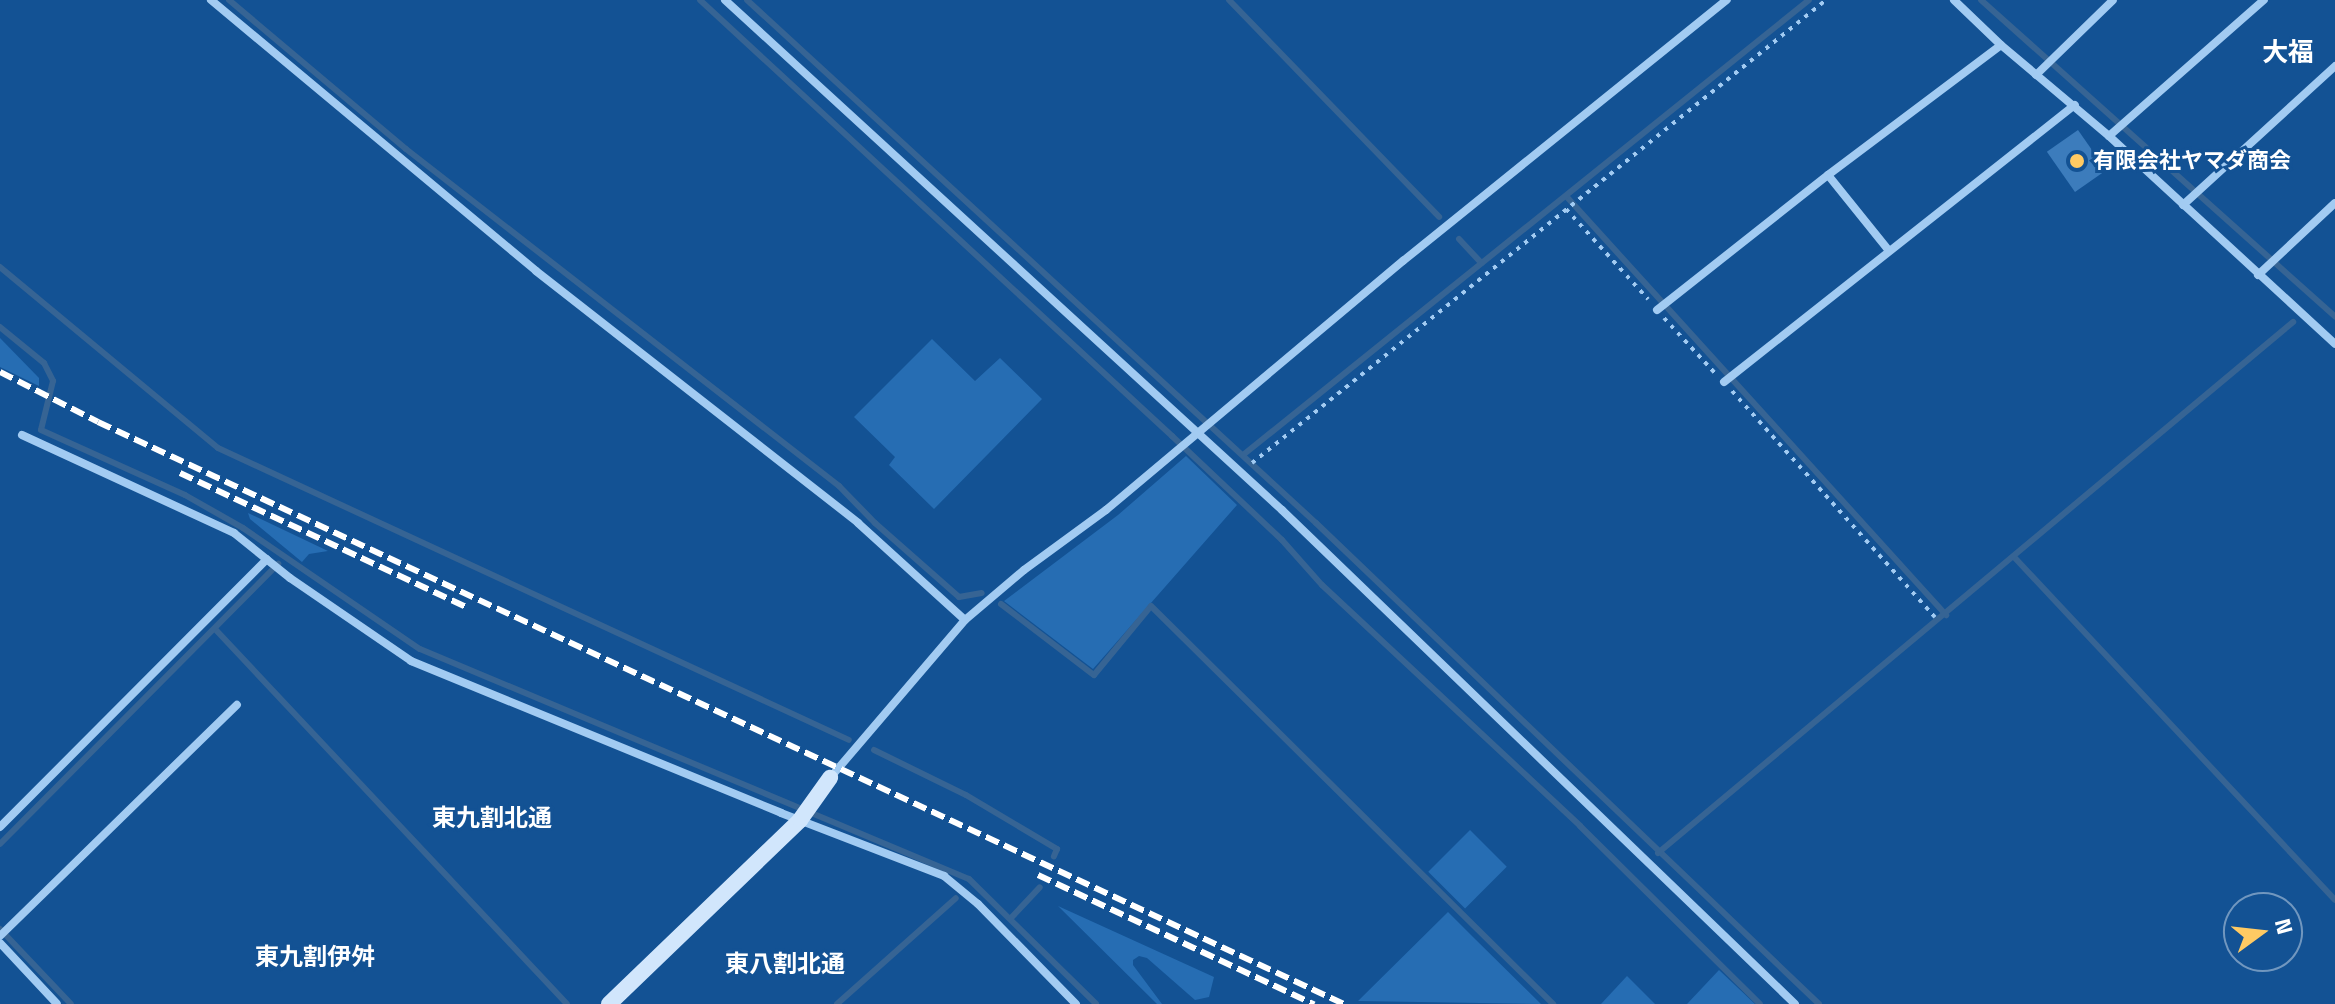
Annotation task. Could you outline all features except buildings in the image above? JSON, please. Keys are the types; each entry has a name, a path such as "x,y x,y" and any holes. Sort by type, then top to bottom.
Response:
{"street":[{"path":"211,0 536,271 858,523 965,620"},
{"path":"725,0 1201,429 1795,1004"},
{"path":"609,1004 805,813 834,773 965,620 1024,570 1106,510 1213,418 1727,0"},
{"path":"1954,0 2036,75 2112,134 2258,275 2334,341"},
{"path":"2036,75 2113,0"},
{"path":"2112,134 2264,0"},
{"path":"1662,306 1828,175 2001,45"},
{"path":"2183,205 2335,66"},
{"path":"1728,379 2075,105"},
{"path":"1828,175 1889,251"},
{"path":"2258,275 2335,203"},
{"path":"22,435 234,533 282,571 411,661 805,813 944,876 978,904 1076,1004"},
{"path":"0,827 269,561"},
{"path":"0,936 237,705"},
{"path":"0,943 57,1004"}],"path":[{"path":"1249,467 1259,455 1826,0"},
{"path":"1568,207 1728,379 1935,617"}],"shaded area":[{"path":"0,338 39,378 39,386 0,367"},
{"path":"932,339 975,381 1000,358 1042,399 934,509 889,465 895,457 854,417"},
{"path":"1186,456 1237,505 1093,669 1004,601 1118,515"},
{"path":"248,513 328,551 309,554 302,562 250,519"},
{"path":"1470,830 1507,867 1465,908 1428,872"},
{"path":"1058,906 1214,977 1209,997 1195,1000 1147,958 1139,956 1133,960 1133,965 1162,1004 1157,1004"},
{"path":"1448,912 1473,937 1541,1004 1358,1001"},
{"path":"1719,970 1755,1004 1687,1004"},
{"path":"1627,976 1655,1004 1601,1004"}],"waterway":[{"path":"229,0 406,149 839,486 875,523 959,597 982,593"},
{"path":"700,0 1282,540 1322,585 1580,826 1760,1004"},
{"path":"747,0 1316,523 1819,1004"},
{"path":"1229,0 1439,217"},
{"path":"1243,455 1809,0"},
{"path":"1981,0 2335,317"},
{"path":"1566,196 1946,615"},
{"path":"1459,239 1481,263"},
{"path":"0,267 218,448 849,740"},
{"path":"1658,853 2293,322"},
{"path":"0,327 44,363 53,381 41,430 185,495 243,528 420,649 969,879 1096,1004"},
{"path":"2015,558 2335,900"},
{"path":"0,844 278,564"},
{"path":"1001,604 1094,675 1151,606 1553,1004"},
{"path":"215,629 567,1004"},
{"path":"874,750 966,795 1057,849 1054,856"},
{"path":"1011,918 1040,887"},
{"path":"837,1004 956,898"},
{"path":"0,929 71,1004"}],"railway":[{"path":"0,372 98,422 1344,1004"},
{"path":"180,473 466,607"},
{"path":"1038,875 1314,1004"}],"place":[{"name":"有限会社ヤマダ商会","path":"2077,161"}],"district":[{"name":"大福","path":"2288,52"},
{"name":"東九割北通","path":"492,818"},
{"name":"東九割伊舛","path":"315,957"},
{"name":"東八割北通","path":"785,964"}]}
